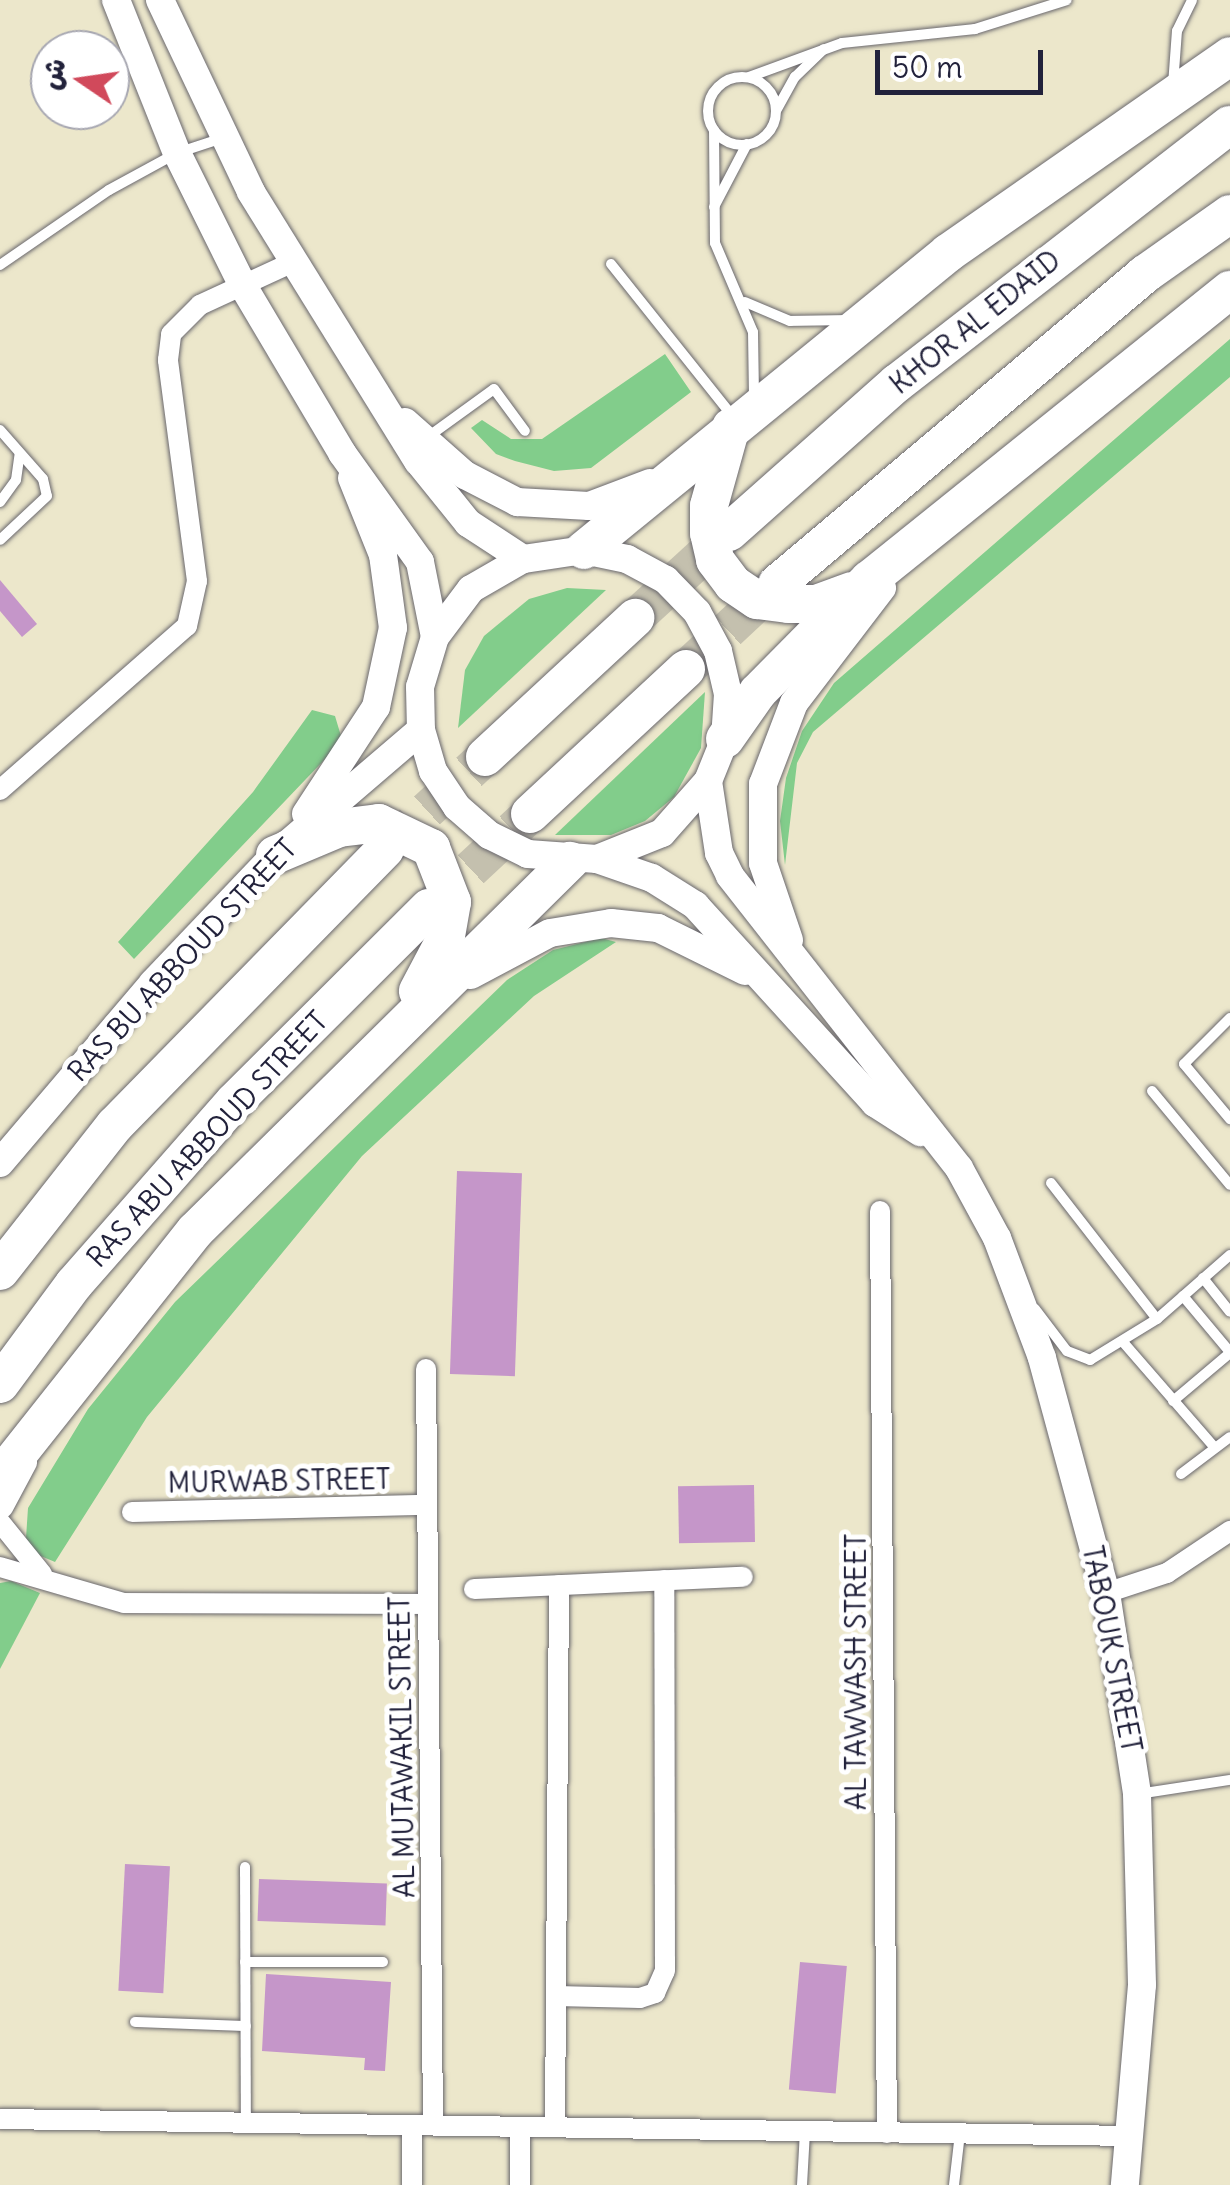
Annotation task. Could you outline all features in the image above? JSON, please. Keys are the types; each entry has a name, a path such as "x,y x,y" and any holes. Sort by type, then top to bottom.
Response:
{"highway":[{"path":"584,550 876,310 1172,92 1230,56"},
{"name":"KHOR AL EDAID","path":"729,532 897,383 1230,125"},
{"path":"778,584 1145,274 1230,214"},
{"path":"724,739 758,692 868,580 1230,290"},
{"path":"740,419 709,506 708,533 715,560 733,584 757,600 816,604 868,580"},
{"path":"486,757 636,618"},
{"path":"530,814 686,669"},
{"path":"275,856 338,828 378,823 431,848 448,879 450,920 403,1020"},
{"path":"0,1270 115,1125 386,849"},
{"path":"0,1477 196,1231 403,1020 584,860"},
{"name":"RAS ABU ABBOUD STREET","path":"0,1384 74,1284 234,1102 428,908"}],"street":[{"path":"116,0 177,153 243,286 342,453 420,562 435,637"},
{"path":"160,0 223,138 291,263 445,498 468,523 523,559"},
{"path":"0,790 186,626 197,581 168,360 171,334 200,305 291,263"},
{"path":"383,402 482,486 555,509 607,502 686,463"},
{"path":"275,856 358,741 387,672 391,594 383,554 342,453"},
{"path":"815,990 786,935 763,863 763,784 794,703 931,529"},
{"path":"584,550 627,559 666,580 697,612 718,651 728,694 724,739 708,782 662,833 584,860 528,854 478,826 433,771 421,730 420,687 435,637 471,589 523,559 584,550"},
{"name":"RAS BU ABBOUD STREET","path":"0,1162 153,983 275,856 421,730"},
{"name":"TABOUK STREET","path":"708,782 719,853 730,876 979,1200 1014,1280 1106,1593 1138,1794 1142,1985 1125,2185"},
{"name":"TABOUK STREET","path":"584,860 662,883 695,905 875,1103 938,1144"},
{"path":"403,1020 518,946 598,924 658,928 767,986"},
{"name":"AL TAWWASH STREET","path":"880,1211 887,2132"},
{"name":"AL MUTAWAKIL STREET","path":"412,2185 422,2125 428,1604 426,1369"},
{"path":"0,1505 50,1412"},
{"name":"MURWAB STREET","path":"132,1512 427,1505"},
{"path":"0,1522 16,1549 51,1582"},
{"path":"1106,1593 1167,1573 1230,1531"},
{"path":"0,1567 124,1602 428,1604"},
{"path":"474,1589 743,1577"},
{"path":"556,1996 640,1998 656,1992 665,1972 664,1580"},
{"path":"555,2127 559,1585"},
{"path":"0,2119 1131,2136"},
{"path":"520,2127 520,2185"}],"lane":[{"path":"740,419 756,349 746,302 720,260 714,208 714,130 708,108 717,87 825,48 975,29 1067,0"},
{"path":"1172,92 1176,31 1192,0"},
{"path":"714,208 747,144 767,133 795,77 825,48"},
{"path":"748,77 768,90 776,111"},
{"path":"714,130 747,144"},
{"path":"0,264 177,153 223,138"},
{"path":"611,264 740,419"},
{"path":"746,302 807,323 843,321 876,310"},
{"path":"424,440 494,389 525,431"},
{"path":"0,430 43,479 47,496 0,540"},
{"path":"0,502 16,480 20,453"},
{"path":"1230,1018 1184,1064 1230,1120"},
{"path":"1152,1090 1230,1186"},
{"path":"1050,1183 1156,1319"},
{"path":"1014,1280 1076,1357 1090,1360 1156,1319 1230,1255"},
{"path":"1204,1278 1230,1312"},
{"path":"1173,1400 1230,1353 1183,1296"},
{"path":"1123,1342 1216,1448"},
{"path":"1181,1474 1230,1436"},
{"path":"1138,1794 1230,1780"},
{"path":"245,1867 246,2123"},
{"path":"246,1962 384,1962"},
{"path":"135,2022 246,2026"},
{"path":"802,2185 805,2131"},
{"path":"954,2185 960,2134"}],"green space":[{"path":"1230,339 1230,377 813,732 797,763 785,865 780,821 786,778 802,731 834,683"},
{"path":"665,354 691,392 591,468 554,471 515,461 496,454 471,428 482,420 511,439 542,439"},
{"path":"567,588 606,590 458,728 465,670 484,636 529,599"},
{"path":"705,692 701,748 674,797 645,821 611,835 555,835"},
{"path":"312,710 335,716 341,736 327,757 134,959 118,942 253,792"},
{"path":"601,938 616,942 534,996 362,1156 147,1417 55,1562 36,1554 26,1538 28,1508 88,1409 175,1302 507,980 553,950"},
{"path":"11,1581 40,1593 0,1669 0,1583"}],"building":[{"path":"0,580 37,624 22,637 0,611"},
{"path":"457,1171 522,1173 515,1376 450,1374"},
{"path":"754,1485 755,1542 679,1543 678,1486"},
{"path":"125,1864 170,1866 163,1993 118,1991"},
{"path":"259,1879 387,1883 385,1925 258,1921"},
{"path":"800,1962 847,1966 836,2094 789,2090"},
{"path":"266,1974 391,1982 385,2071 364,2070 365,2058 262,2051"}],"tunnel":[{"path":"635,618 729,532"},
{"path":"686,669 777,584"},
{"path":"385,849 485,757"},
{"path":"429,908 530,814"}]}
